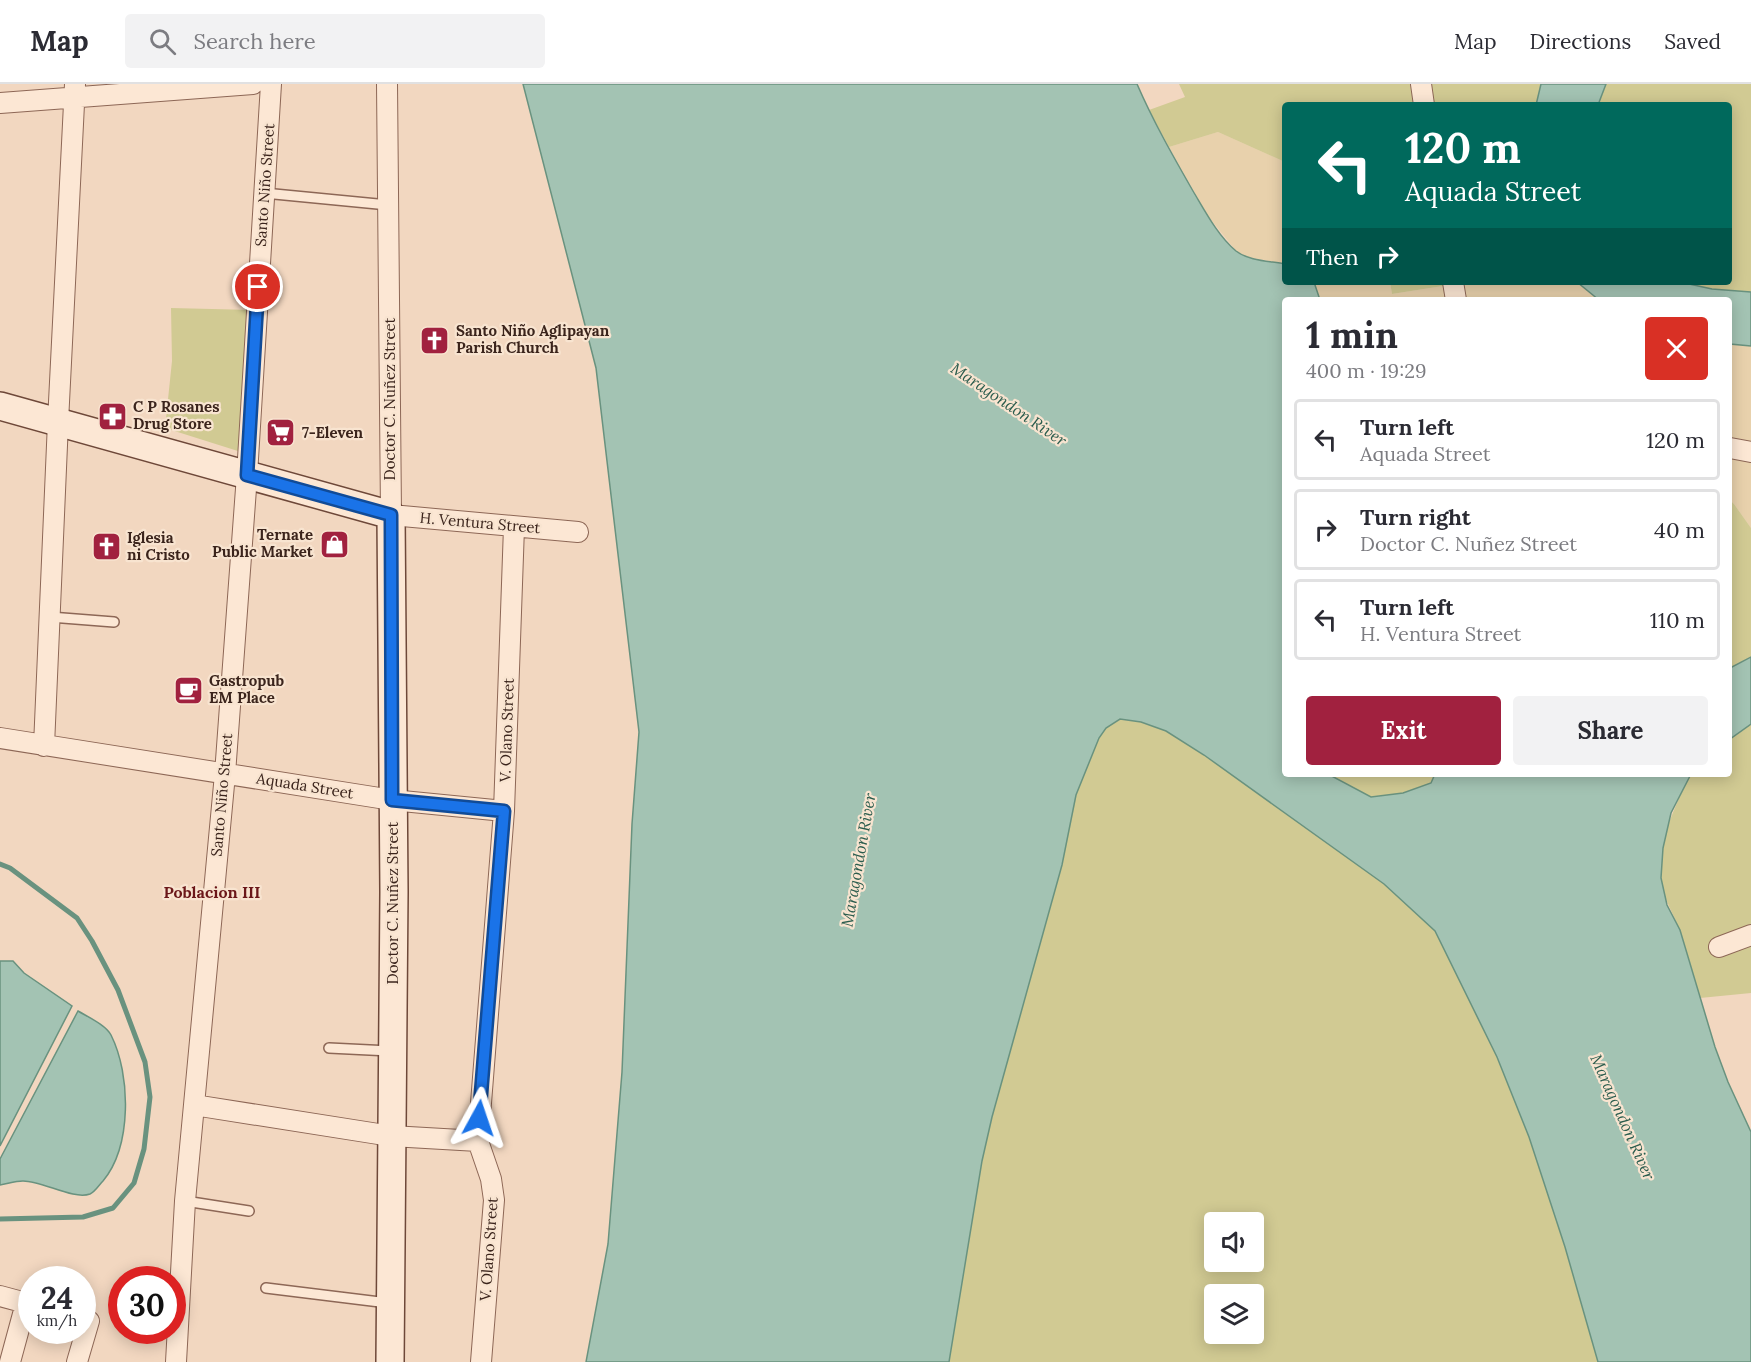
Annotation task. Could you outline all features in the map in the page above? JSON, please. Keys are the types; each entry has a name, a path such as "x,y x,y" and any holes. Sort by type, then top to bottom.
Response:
{"main road":[{"name":"H. Ventura Street","path":"0,406 391,515"},
{"name":"Doctor C. Nuñez Street","path":"390,1362 391,515"}],"street":[{"path":"0,103 75,91 253,84"},
{"name":"Santo Niño Street","path":"176,1362 185,1201 225,774 247,475 271,84"},
{"name":"Doctor C. Nuñez Street","path":"387,84 391,515"},
{"path":"1421,84 1424,102"},
{"path":"44,746 75,91"},
{"path":"1732,448 1751,452"},
{"name":"H. Ventura Street","path":"391,515 579,532"},
{"name":"V. Olano Street","path":"481,1362 494,1200 491,1179 478,1142 504,811 514,526"},
{"name":"Aquada Street","path":"0,738 392,800 504,811"},
{"path":"1719,947 1751,935"},
{"path":"194,1105 392,1136 478,1142"},
{"path":"0,1296 18,1301"},
{"path":"10,1362 18,1338"},
{"path":"77,1362 82,1344"}],"lane":[{"path":"264,193 388,205"},
{"path":"50,617 114,622"},
{"path":"329,1048 392,1051"},
{"path":"185,1201 249,1211"},
{"path":"266,1288 390,1304"}],"shaded area":[{"path":"1179,84 1541,84 1537,102 1282,102 1282,161 1218,132 1169,147 1149,110 1185,97"},
{"path":"1606,84 1751,84 1751,292 1694,285 1732,285 1732,102 1599,102"},
{"path":"1218,132 1282,161 1282,263 1247,257 1237,252 1208,216 1169,147"},
{"path":"1315,285 1390,285 1392,294 1449,285 1581,285 1595,297 1319,297"},
{"path":"1390,285 1449,285 1392,294"},
{"path":"171,308 253,310 241,452 165,428 172,361"},
{"path":"1732,344 1751,346 1751,528 1732,502"},
{"path":"1732,502 1751,528 1751,657 1732,667"},
{"path":"1120,719 1141,722 1166,731 1204,755 1384,884 1435,931 1497,1057 1529,1137 1565,1247 1598,1362 949,1362 982,1161 992,1117 1062,865 1076,795 1099,738 1106,728"},
{"path":"1751,724 1751,993 1700,998 1683,939 1666,900 1660,865 1668,825 1690,777 1732,777 1732,738"},
{"path":"1334,777 1434,777 1431,783 1403,793 1371,797"}],"water":[{"name":"Maragondon River","path":"523,84 1137,84 1178,165 1223,238 1236,251 1247,257 1282,264 1282,285 1315,285 1319,297 1282,297 1282,777 1334,777 1371,797 1403,793 1431,783 1434,777 1689,777 1671,813 1663,848 1661,878 1667,905 1680,930 1715,1047 1751,1132 1751,1362 1598,1362 1565,1247 1529,1137 1497,1057 1435,931 1384,884 1204,755 1166,731 1141,722 1120,719 1106,728 1099,738 1076,795 1062,865 992,1117 982,1161 949,1362 586,1362 608,1244 622,1072 632,824 639,732 596,368"},
{"path":"1541,84 1606,84 1599,102 1537,102"},
{"path":"1581,285 1694,285 1751,292 1751,346 1732,344 1732,297 1595,297"},
{"path":"1751,657 1751,724 1732,738 1732,667"},
{"path":"0,961 13,961 24,973 72,1006 0,1146"},
{"path":"78,1011 109,1031 118,1051 125,1090 124,1130 112,1166 103,1181 90,1194 67,1193 31,1182 20,1181 0,1185 0,1159"}],"waterway":[{"path":"0,864 10,868 77,918 92,941 118,990 145,1062 150,1097 144,1149 134,1183 113,1208 83,1217 0,1219"}],"place":[{"name":"Santo Niño Aglipayan Parish Church","path":"435,340"},
{"name":"C P Rosanes Drug Store","path":"112,416"},
{"name":"7-Eleven","path":"281,433"},
{"name":"Ternate Public Market","path":"334,544"},
{"name":"Iglesia ni Cristo","path":"106,547"},
{"name":"Gastropub EM Place","path":"188,690"}],"district":[{"name":"Poblacion III","path":"212,892"}],"route":[{"path":"258,287 247,475 391,515 392,800 504,811 479,1118"}]}
